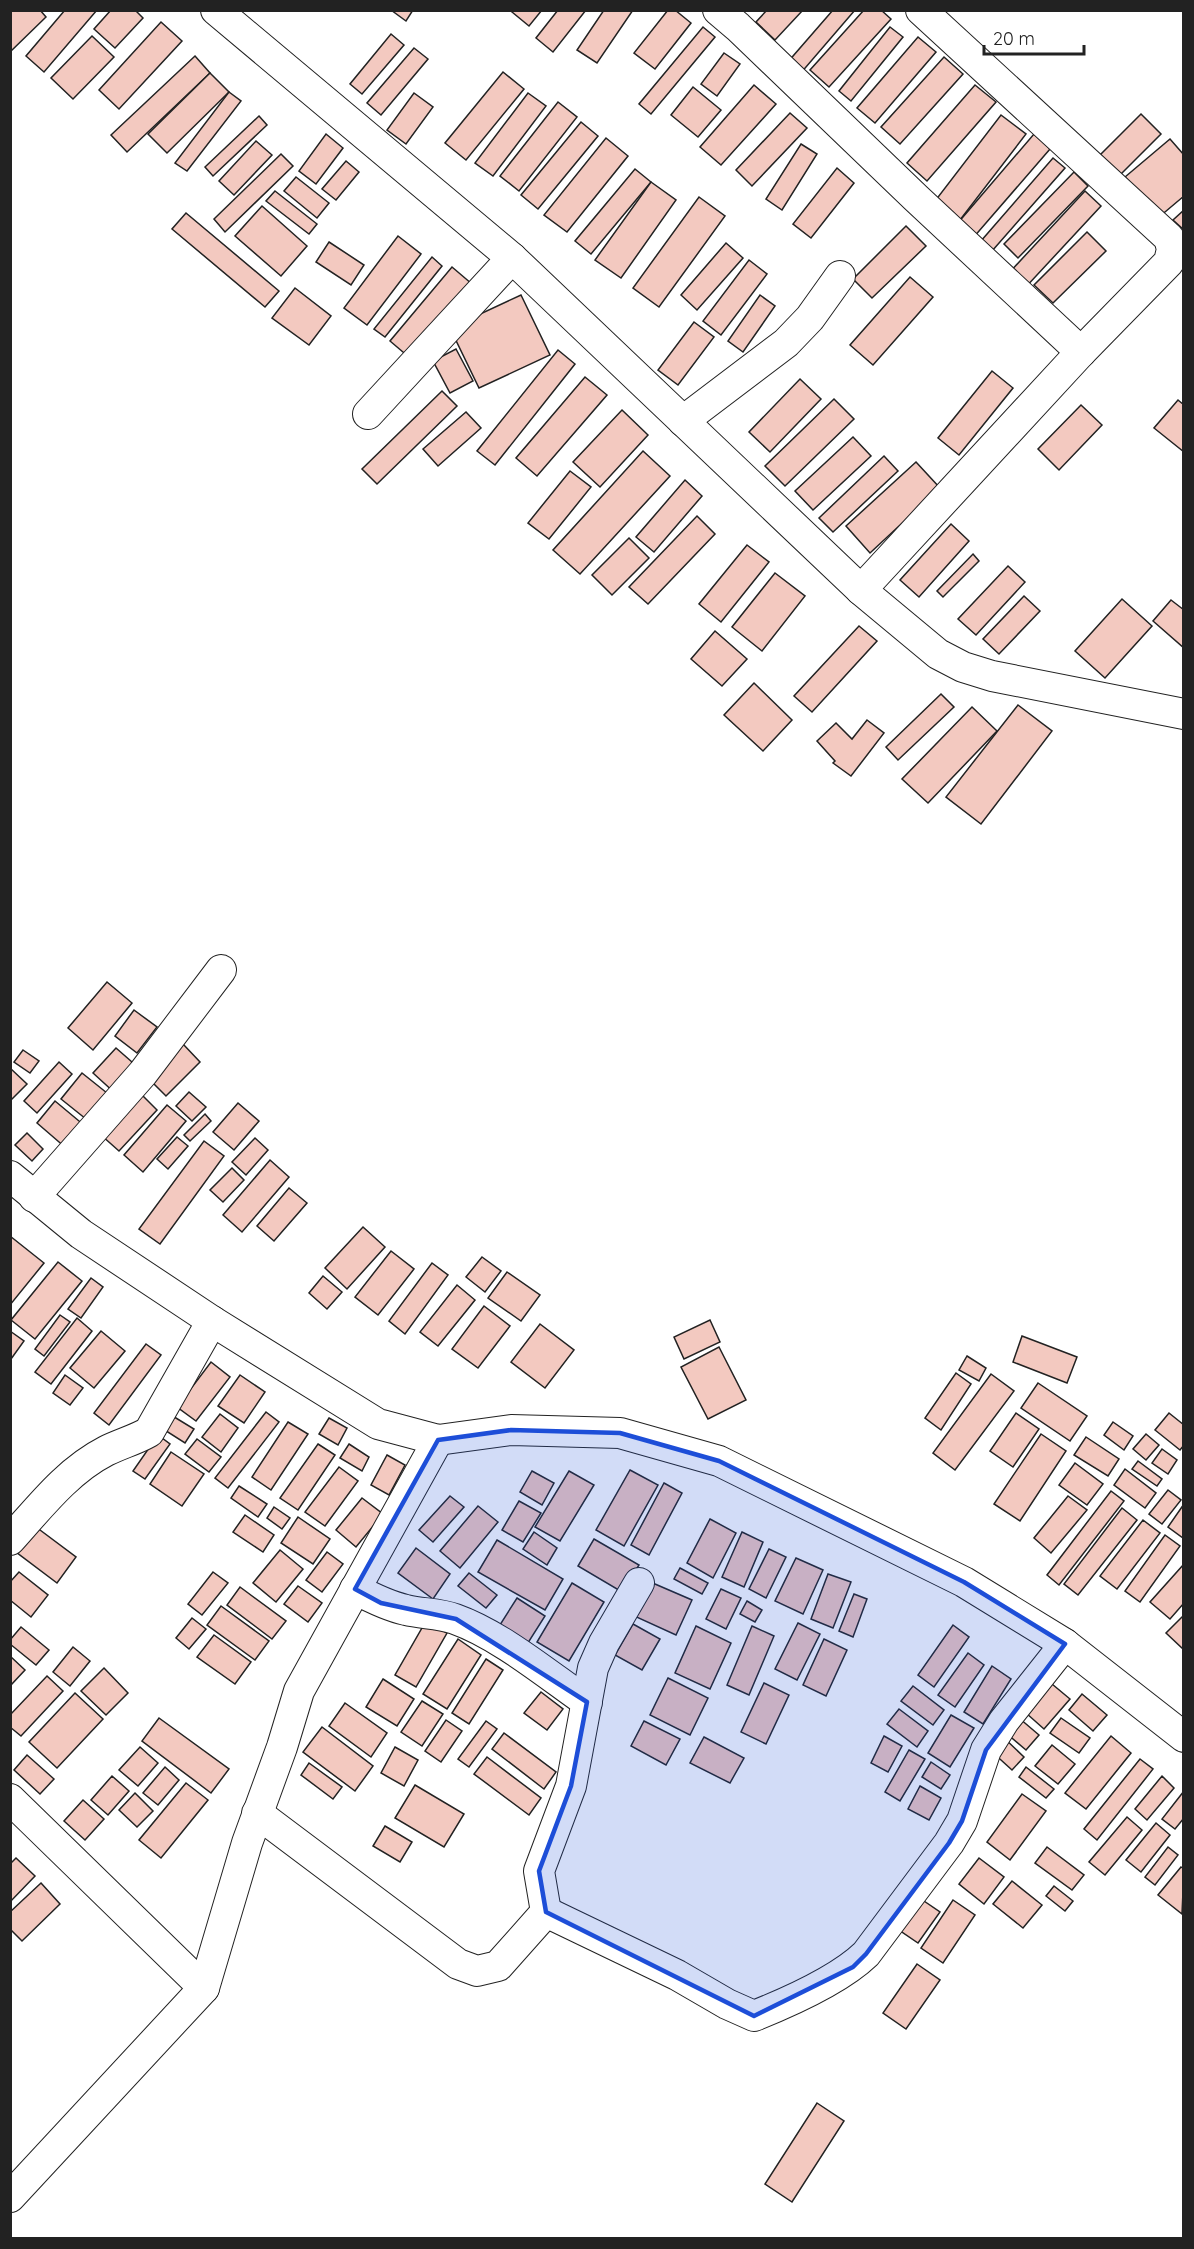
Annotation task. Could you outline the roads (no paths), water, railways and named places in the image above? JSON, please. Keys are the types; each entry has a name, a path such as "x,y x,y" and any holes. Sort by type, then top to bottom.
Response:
{"street":[{"path":"216,10 512,258 861,590 938,654 963,667 992,676 1184,714"},
{"path":"718,10 1080,352"},
{"path":"861,590 1080,352 1169,262 1172,249 1169,238 921,10"},
{"path":"368,414 512,258"},
{"path":"683,421 786,343 810,318 840,276"},
{"path":"34,1197 143,1073 221,970"},
{"path":"10,1176 81,1234 212,1321 378,1424 438,1440 511,1430 620,1433 719,1461 963,1582 1065,1644 1184,1737"},
{"path":"10,1540 53,1492 80,1469 106,1451 149,1432 212,1321"},
{"path":"10,2197 204,1988 246,1843 282,1747 299,1692 438,1440"},
{"path":"546,1912 539,1871 571,1786 593,1668 639,1583"},
{"path":"355,1589 408,1611 435,1613 456,1619 514,1652 587,1702"},
{"path":"546,1912 677,1975 727,2004 754,2016 779,2006 853,1967 866,1954 949,1843 962,1821 986,1750 1004,1721 1065,1644"},
{"path":"10,1798 204,1988"},
{"path":"257,1813 414,1933 458,1964 477,1971 498,1966 546,1912"}]}
